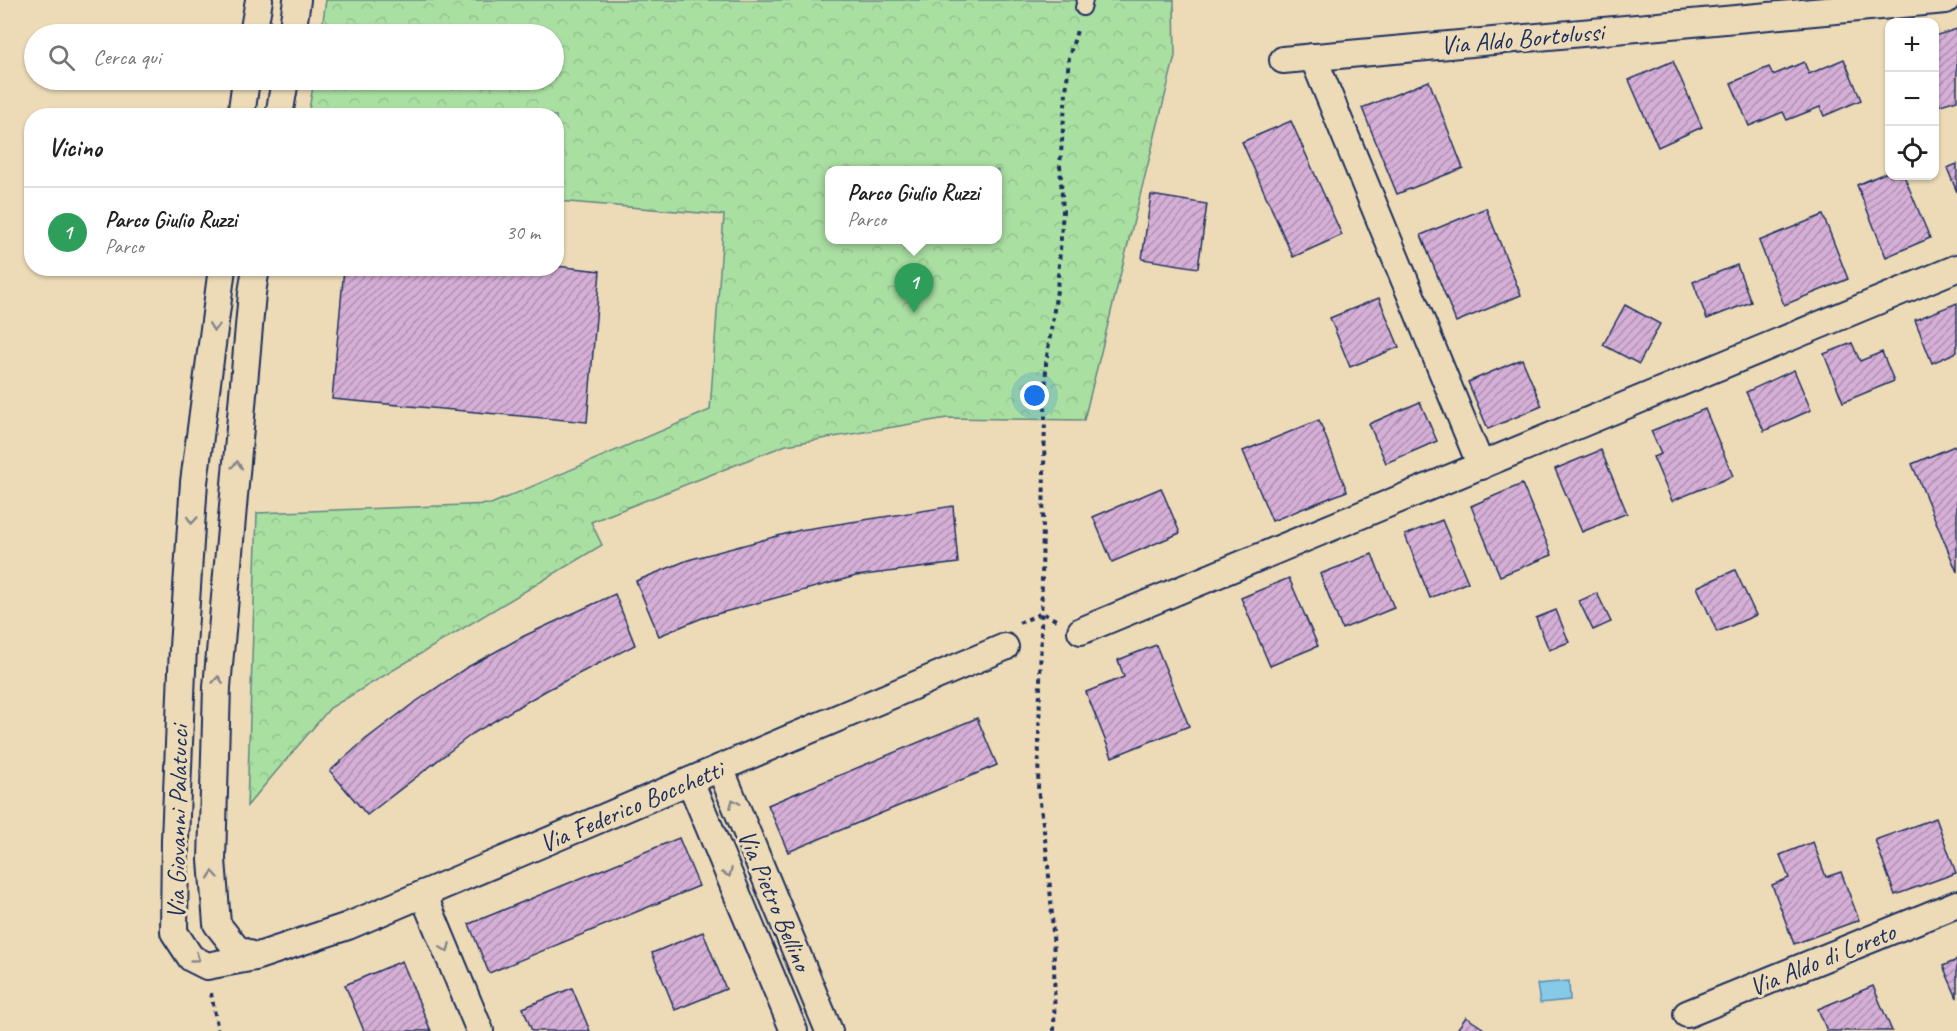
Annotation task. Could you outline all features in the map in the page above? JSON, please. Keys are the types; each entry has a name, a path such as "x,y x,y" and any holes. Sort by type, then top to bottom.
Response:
{"street":[{"path":"254,24 258,0"},
{"path":"293,24 297,0"},
{"name":"Via Aldo Bortolussi","path":"1283,60 1946,0"},
{"path":"1313,57 1480,466"},
{"path":"242,108 245,90"},
{"path":"280,108 283,90"},
{"path":"1081,631 1957,268"},
{"name":"Via Giovanni Palatucci","path":"207,966 191,958 174,932 175,840 183,647 194,482 221,276"},
{"name":"Via Giovanni Palatucci","path":"255,276 217,687 212,860 217,924 236,948 255,957"},
{"name":"Via Federico Bocchetti","path":"255,957 348,926 1005,647"},
{"name":"Via Pietro Bellino","path":"720,768 829,1031"},
{"name":"Via Pietro Bellino","path":"690,781 794,1031"},
{"path":"423,894 480,1031"},
{"name":"Via Aldo di Loreto","path":"1688,1014 1957,904"},
{"path":"207,966 255,957"}],"path":[{"path":"1054,1031 1055,985 1047,848 1038,790 1037,743 1041,683 1046,363 1057,290 1064,211 1060,165 1069,57 1084,4"},
{"path":"1005,647 1016,624 1042,613 1081,631"},
{"path":"207,966 218,1031"}],"green space":[{"path":"326,0 1174,0 1175,56 1084,420 947,418 786,445 591,522 602,545 330,708 247,806 257,513 491,504 710,410 724,215 564,202 564,108 309,108 312,90 564,90 564,24 322,24"}],"water":[{"path":"1569,981 1570,1000 1540,1003 1537,984"}],"building":[{"path":"1957,29 1957,100 1939,105 1939,72 1939,34"},
{"path":"1844,59 1861,100 1824,116 1820,107 1787,120 1783,112 1749,126 1731,83 1769,67 1773,75 1804,62 1809,74"},
{"path":"1673,61 1702,127 1658,147 1629,80"},
{"path":"1429,81 1463,168 1397,194 1362,108"},
{"path":"1291,121 1342,235 1293,257 1242,142"},
{"path":"1957,164 1957,192 1947,168"},
{"path":"1885,173 1885,180 1906,180 1930,238 1886,257 1857,185"},
{"path":"1151,195 1207,204 1198,268 1142,259"},
{"path":"1486,208 1521,295 1456,322 1421,235"},
{"path":"1823,215 1848,279 1784,305 1759,241"},
{"path":"1737,265 1751,302 1707,319 1693,282"},
{"path":"564,267 600,271 587,422 332,399 343,276 564,276"},
{"path":"1379,298 1399,347 1350,367 1330,318"},
{"path":"1957,303 1957,352 1932,363 1915,320"},
{"path":"1625,305 1660,324 1639,364 1603,345"},
{"path":"1852,343 1860,361 1882,352 1894,381 1843,402 1824,354"},
{"path":"1522,359 1542,406 1488,429 1468,382"},
{"path":"1794,370 1811,410 1764,431 1746,392"},
{"path":"1420,402 1437,441 1386,463 1369,424"},
{"path":"1705,409 1733,476 1672,501 1653,457 1661,454 1651,431"},
{"path":"1319,420 1347,491 1272,521 1243,451"},
{"path":"1957,445 1957,572 1912,464"},
{"path":"1601,450 1627,513 1582,532 1555,469"},
{"path":"1522,484 1552,555 1500,576 1471,506"},
{"path":"1161,488 1180,533 1112,562 1093,517"},
{"path":"953,506 958,563 856,576 702,618 659,636 636,581 688,560 800,530"},
{"path":"1442,520 1468,582 1430,598 1405,535"},
{"path":"1372,554 1394,608 1342,629 1320,574"},
{"path":"1735,570 1756,615 1717,632 1697,587"},
{"path":"1289,578 1318,646 1270,666 1241,598"},
{"path":"1597,593 1611,622 1593,630 1579,601"},
{"path":"615,594 635,645 547,690 472,734 367,815 330,771 366,739 466,668 524,636"},
{"path":"1556,610 1569,642 1549,650 1536,618"},
{"path":"1156,645 1189,726 1112,757 1086,692 1124,677 1118,660"},
{"path":"977,718 997,765 788,852 768,805"},
{"path":"1936,818 1956,873 1895,895 1875,840"},
{"path":"679,838 699,886 489,973 469,924"},
{"path":"1813,842 1826,877 1841,872 1859,920 1794,944 1772,885 1789,878 1780,855"},
{"path":"703,932 726,989 675,1010 652,953"},
{"path":"1957,960 1957,998 1943,966"},
{"path":"402,961 431,1031 364,1031 345,985"},
{"path":"1873,986 1892,1031 1827,1031 1818,1009"},
{"path":"572,988 590,1031 532,1031 523,1008"},
{"path":"1466,1017 1487,1031 1456,1031"}],"place":[{"name":"Parco Giulio Ruzzi","path":"914,313"}]}
